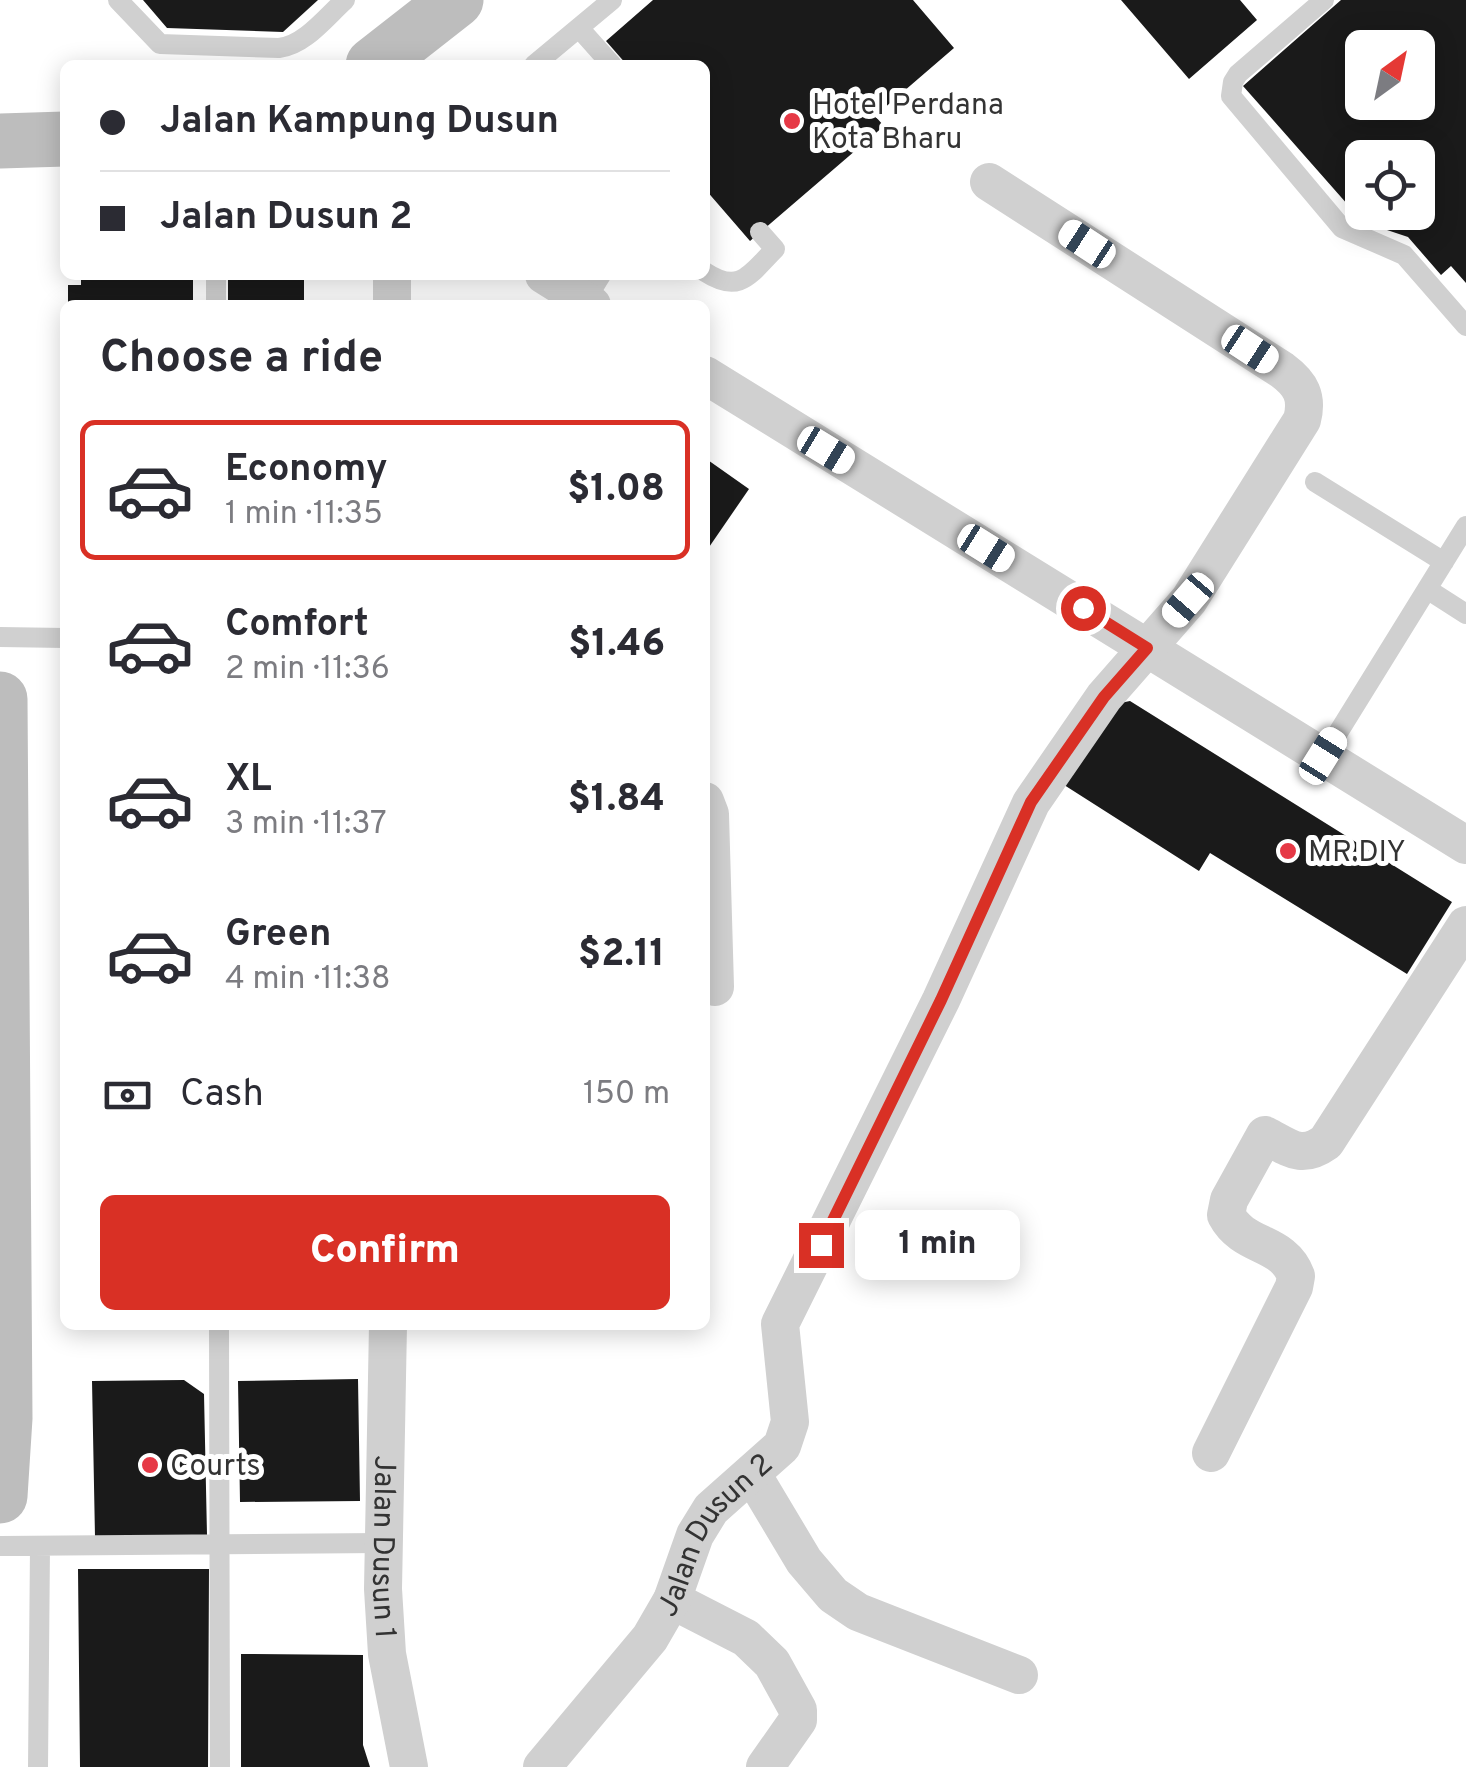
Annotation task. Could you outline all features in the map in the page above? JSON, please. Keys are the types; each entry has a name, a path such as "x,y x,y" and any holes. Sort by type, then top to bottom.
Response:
{"main road":[{"path":"379,60 456,0"},
{"path":"421,60 447,36 475,0"},
{"path":"0,106 60,106"},
{"path":"0,141 60,139"},
{"path":"0,700 5,1418 0,1496"}],"street":[{"name":"Jalan Dusun 2","path":"542,1767 639,1652 672,1600 710,1510 782,1446 790,1422 779,1329 782,1318 808,1273 941,1000 1031,802 1104,697 1188,600 1302,420 1306,406 1303,390 1282,370 989,182"},
{"path":"713,388 1466,845"},
{"path":"710,814 715,987"},
{"path":"1211,1452 1296,1276 1285,1256 1235,1231 1226,1215 1229,1200 1265,1135 1296,1151 1312,1152 1326,1142 1466,925"},
{"name":"Jalan Dusun 1","path":"391,1330 382,1543 387,1654 409,1767"},
{"path":"752,1474 804,1561 832,1595 858,1612 1019,1675"},
{"path":"672,1600 746,1638 772,1662 798,1710 798,1720 764,1767"}],"lane":[{"path":"118,0 160,44 278,48 301,40 345,0"},
{"path":"540,60 612,0"},
{"path":"1324,0 1238,74 1232,82 1231,96 1342,228 1404,255 1466,326"},
{"path":"578,28 607,60"},
{"path":"710,275 723,283 741,282 776,250 760,232"},
{"path":"1315,482 1444,562"},
{"path":"1323,756 1466,526"},
{"path":"1427,589 1466,614"},
{"path":"0,638 60,638"},
{"path":"219,1330 220,1767"},
{"path":"0,1546 382,1543"},
{"path":"38,1767 40,1546"}],"building":[{"path":"143,0 318,0 283,32 167,28"},
{"name":"Hotel Perdana Kota Bharu","path":"653,0 913,0 954,48 875,116 884,126 750,241 710,195 710,60 623,60 606,41"},
{"path":"1121,0 1240,0 1257,20 1189,79"},
{"path":"1341,0 1466,0 1466,283 1451,266 1441,275 1408,237 1387,230 1435,230 1435,140 1345,140 1345,202 1243,86"},
{"path":"81,280 193,280 193,300 68,300 68,285 81,285"},
{"path":"228,280 304,280 304,300 228,300"},
{"path":"710,462 749,489 710,546"},
{"path":"1130,701 1452,902 1407,974 1210,853 1199,871 1061,783 1110,705"},
{"path":"358,1379 360,1501 240,1502 238,1381"},
{"name":"Courts","path":"184,1380 204,1394 207,1535 95,1537 92,1381"},
{"path":"78,1569 209,1569 208,1767 80,1767"},
{"path":"241,1654 363,1655 363,1745 370,1767 241,1767"}],"place":[{"name":"Hotel Perdana Kota Bharu","path":"792,121"},
{"name":"MR.DIY","path":"1288,851"},
{"name":"Courts","path":"150,1465"}],"route":[{"path":"821,1245 941,1000 1031,802 1104,697 1147,648 1083,608"}]}
